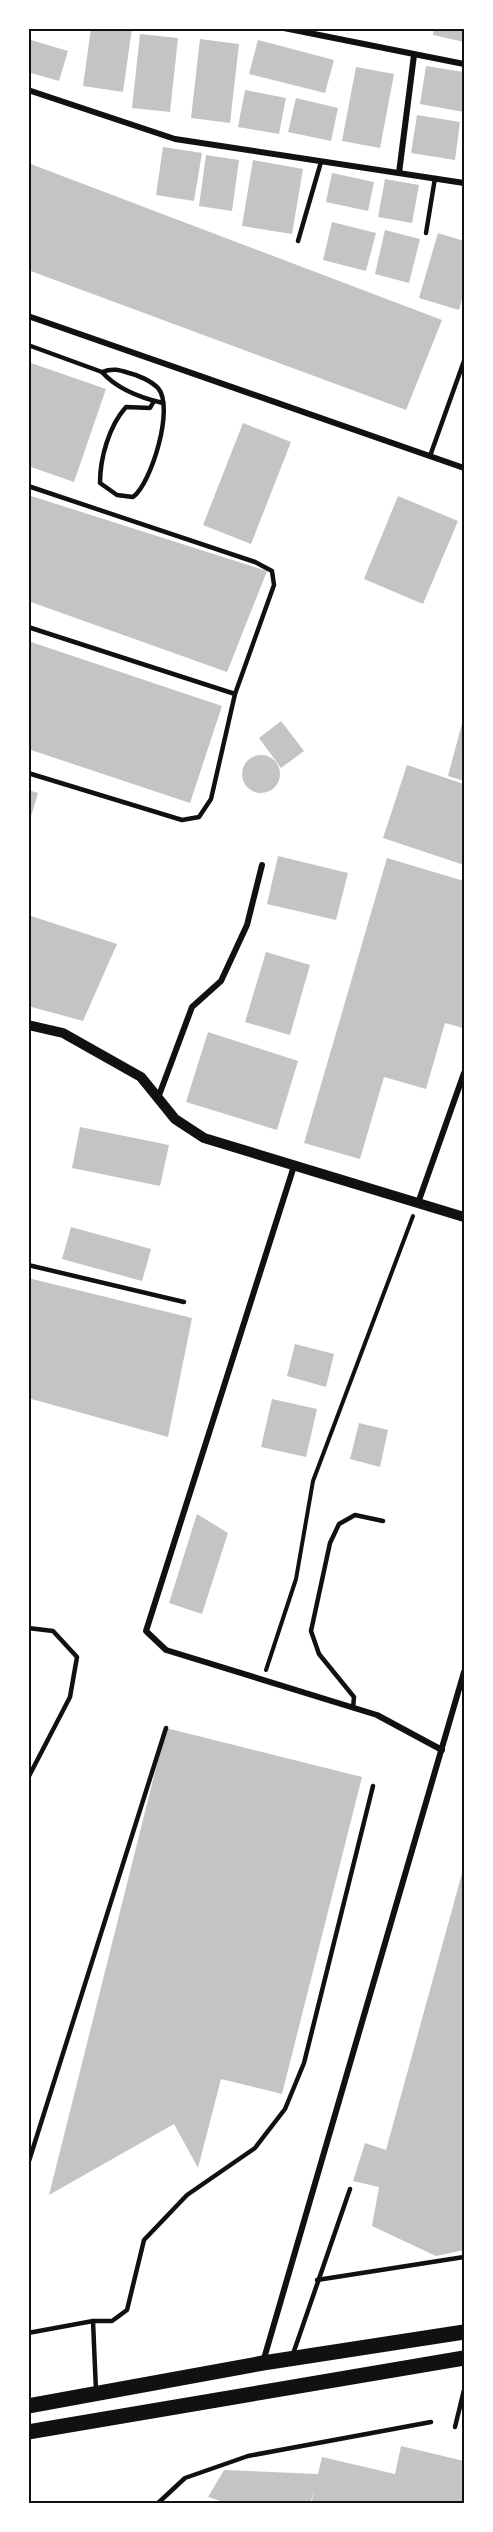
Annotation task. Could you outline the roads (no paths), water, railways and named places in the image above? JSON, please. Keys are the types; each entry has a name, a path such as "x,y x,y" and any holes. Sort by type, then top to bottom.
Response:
{"main road":[{"path":"28,2406 263,2363 465,2332"},
{"path":"28,2432 465,2358"}],"street":[{"path":"284,28 465,64"},
{"path":"399,173 414,55"},
{"path":"28,90 175,139 465,183"},
{"path":"28,316 465,468"},
{"path":"158,1098 192,1008 220,981 247,925 262,865"},
{"path":"28,1025 63,1033 141,1077 175,1119 204,1138 418,1204 465,1216"},
{"path":"418,1204 465,1073"},
{"path":"294,1166 146,1631 166,1650 377,1715 442,1750"},
{"path":"263,2363 464,1676"}],"lane":[{"path":"298,241 321,162"},
{"path":"426,232 435,178"},
{"path":"28,345 102,372 110,381 163,403"},
{"path":"430,456 465,361"},
{"path":"102,372 112,368 138,375 159,389 163,403 158,446 142,490 133,497 117,495 100,483 100,463 120,414 126,407 150,408 154,401"},
{"path":"28,486 255,562 272,571 274,585 235,694 211,799 199,817 182,820 28,772"},
{"path":"28,627 235,694"},
{"path":"28,1265 184,1302"},
{"path":"354,1708 354,1697 319,1654 310,1631 330,1543 339,1524 355,1515 383,1521"},
{"path":"28,1628 53,1631 77,1657 70,1697 28,1778"},
{"path":"28,2164 166,1728"},
{"path":"28,2333 93,2321 112,2321 127,2310 144,2240 187,2195 255,2148 285,2109 304,2063 373,1786"},
{"path":"291,2359 350,2190"},
{"path":"317,2280 465,2257"},
{"path":"93,2321 96,2394"},
{"path":"455,2427 465,2390"},
{"path":"157,2504 185,2478 248,2456 431,2422"}]}
